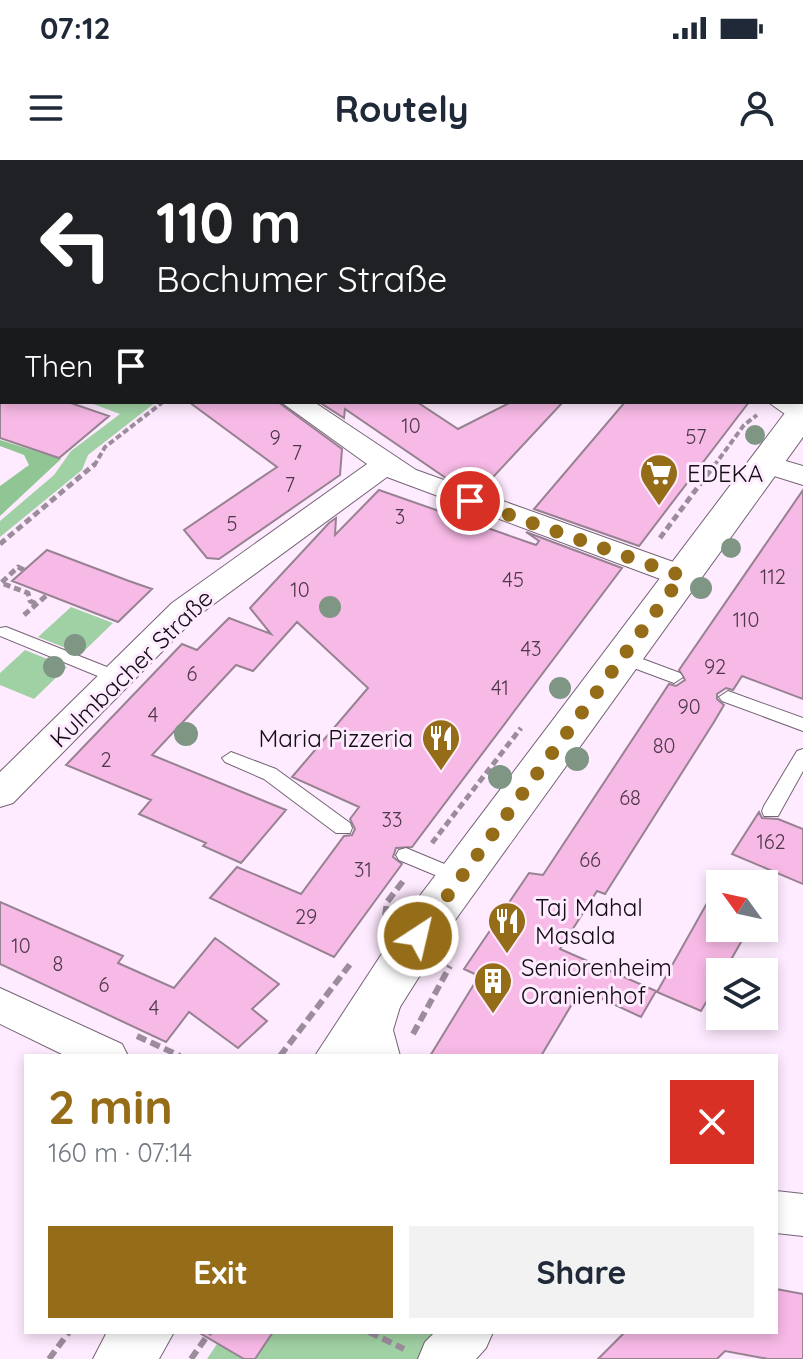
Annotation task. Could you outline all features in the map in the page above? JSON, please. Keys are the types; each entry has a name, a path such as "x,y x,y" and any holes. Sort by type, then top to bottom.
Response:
{"main road":[{"path":"342,1054 459,878 682,576 784,470 803,412"},
{"path":"123,1359 142,1334"}],"street":[{"path":"298,404 385,465 420,483 682,576"},
{"name":"Kulmbacher Straße","path":"0,794 193,603 385,465"},
{"path":"378,1054 372,1030 384,993"},
{"path":"0,1005 103,1054"},
{"path":"778,1212 803,1215"},
{"path":"430,1357 466,1334"}],"lane":[{"path":"6,632 116,677"},
{"path":"621,657 674,677"},
{"path":"728,697 803,725"},
{"path":"771,811 803,755"},
{"path":"231,758 270,774 343,828"},
{"path":"406,855 459,878"}],"path":[{"path":"0,544 93,468 105,447 160,404"},
{"path":"24,570 18,567 1,583 28,593 30,601 37,604"},
{"path":"49,1359 68,1334"},
{"path":"191,1359 209,1334"},
{"path":"374,1334 430,1357"}],"green space":[{"path":"93,404 153,404 88,455 82,470 0,537 0,521 54,475 71,451 120,414"},
{"path":"0,440 61,459 0,516 0,486 29,465 24,455 0,446"},
{"path":"71,607 113,623 81,654 38,637"},
{"path":"25,650 67,667 34,699 0,685 0,673"},
{"path":"224,1334 454,1334 429,1359 207,1359"}],"building":[{"path":"0,404 74,404 109,416 59,458 0,438"},
{"path":"192,404 281,404 342,449 340,475 219,559 207,558 184,530 277,467"},
{"path":"322,404 420,404 458,429 507,404 561,404 481,490 446,478 345,409 344,418"},
{"path":"623,404 747,404 639,546 534,509"},
{"path":"379,490 536,545 539,541 526,532 622,568 412,847 396,848 393,857 402,864 334,957 210,898 237,867 301,894 344,836 352,835 355,829 350,819 359,807 292,777 368,688 297,622 253,671 236,665 152,755 286,810 241,863 203,846 206,843 139,814 151,800 66,765 182,644 197,650 229,618 271,634 250,608 329,523 336,518 335,535"},
{"path":"803,490 803,699 742,676 733,690 726,688 717,694 717,699 724,705 714,722 605,894 597,891 560,949 656,991 641,1017 581,989 542,1054 431,1054 479,976 464,969 529,873 543,875 669,684 676,686 685,680 679,670"},
{"path":"47,550 152,589 118,622 12,581"},
{"path":"759,812 762,818 778,819 803,829 803,884 778,873 778,870 770,870 732,854"},
{"path":"0,902 123,956 118,963 174,988 215,938 279,984 252,1009 267,1021 238,1048 189,1012 166,1042 0,964"},
{"path":"706,905 706,942 741,942 732,958 706,958 706,1002 701,1011 657,992"},
{"path":"778,1289 803,1294 803,1359 768,1359 725,1351 717,1359 598,1359 623,1334 778,1334"},
{"path":"201,1334 272,1334 255,1359 244,1359"}],"place":[{"name":"EDEKA","path":"659,507"},
{"name":"Maria Pizzeria","path":"441,772"},
{"name":"Taj Mahal Masala","path":"507,955"},
{"name":"Seniorenheim Oranienhof","path":"493,1015"}],"route":[{"path":"418,936 537,769 682,576 470,501"}]}
